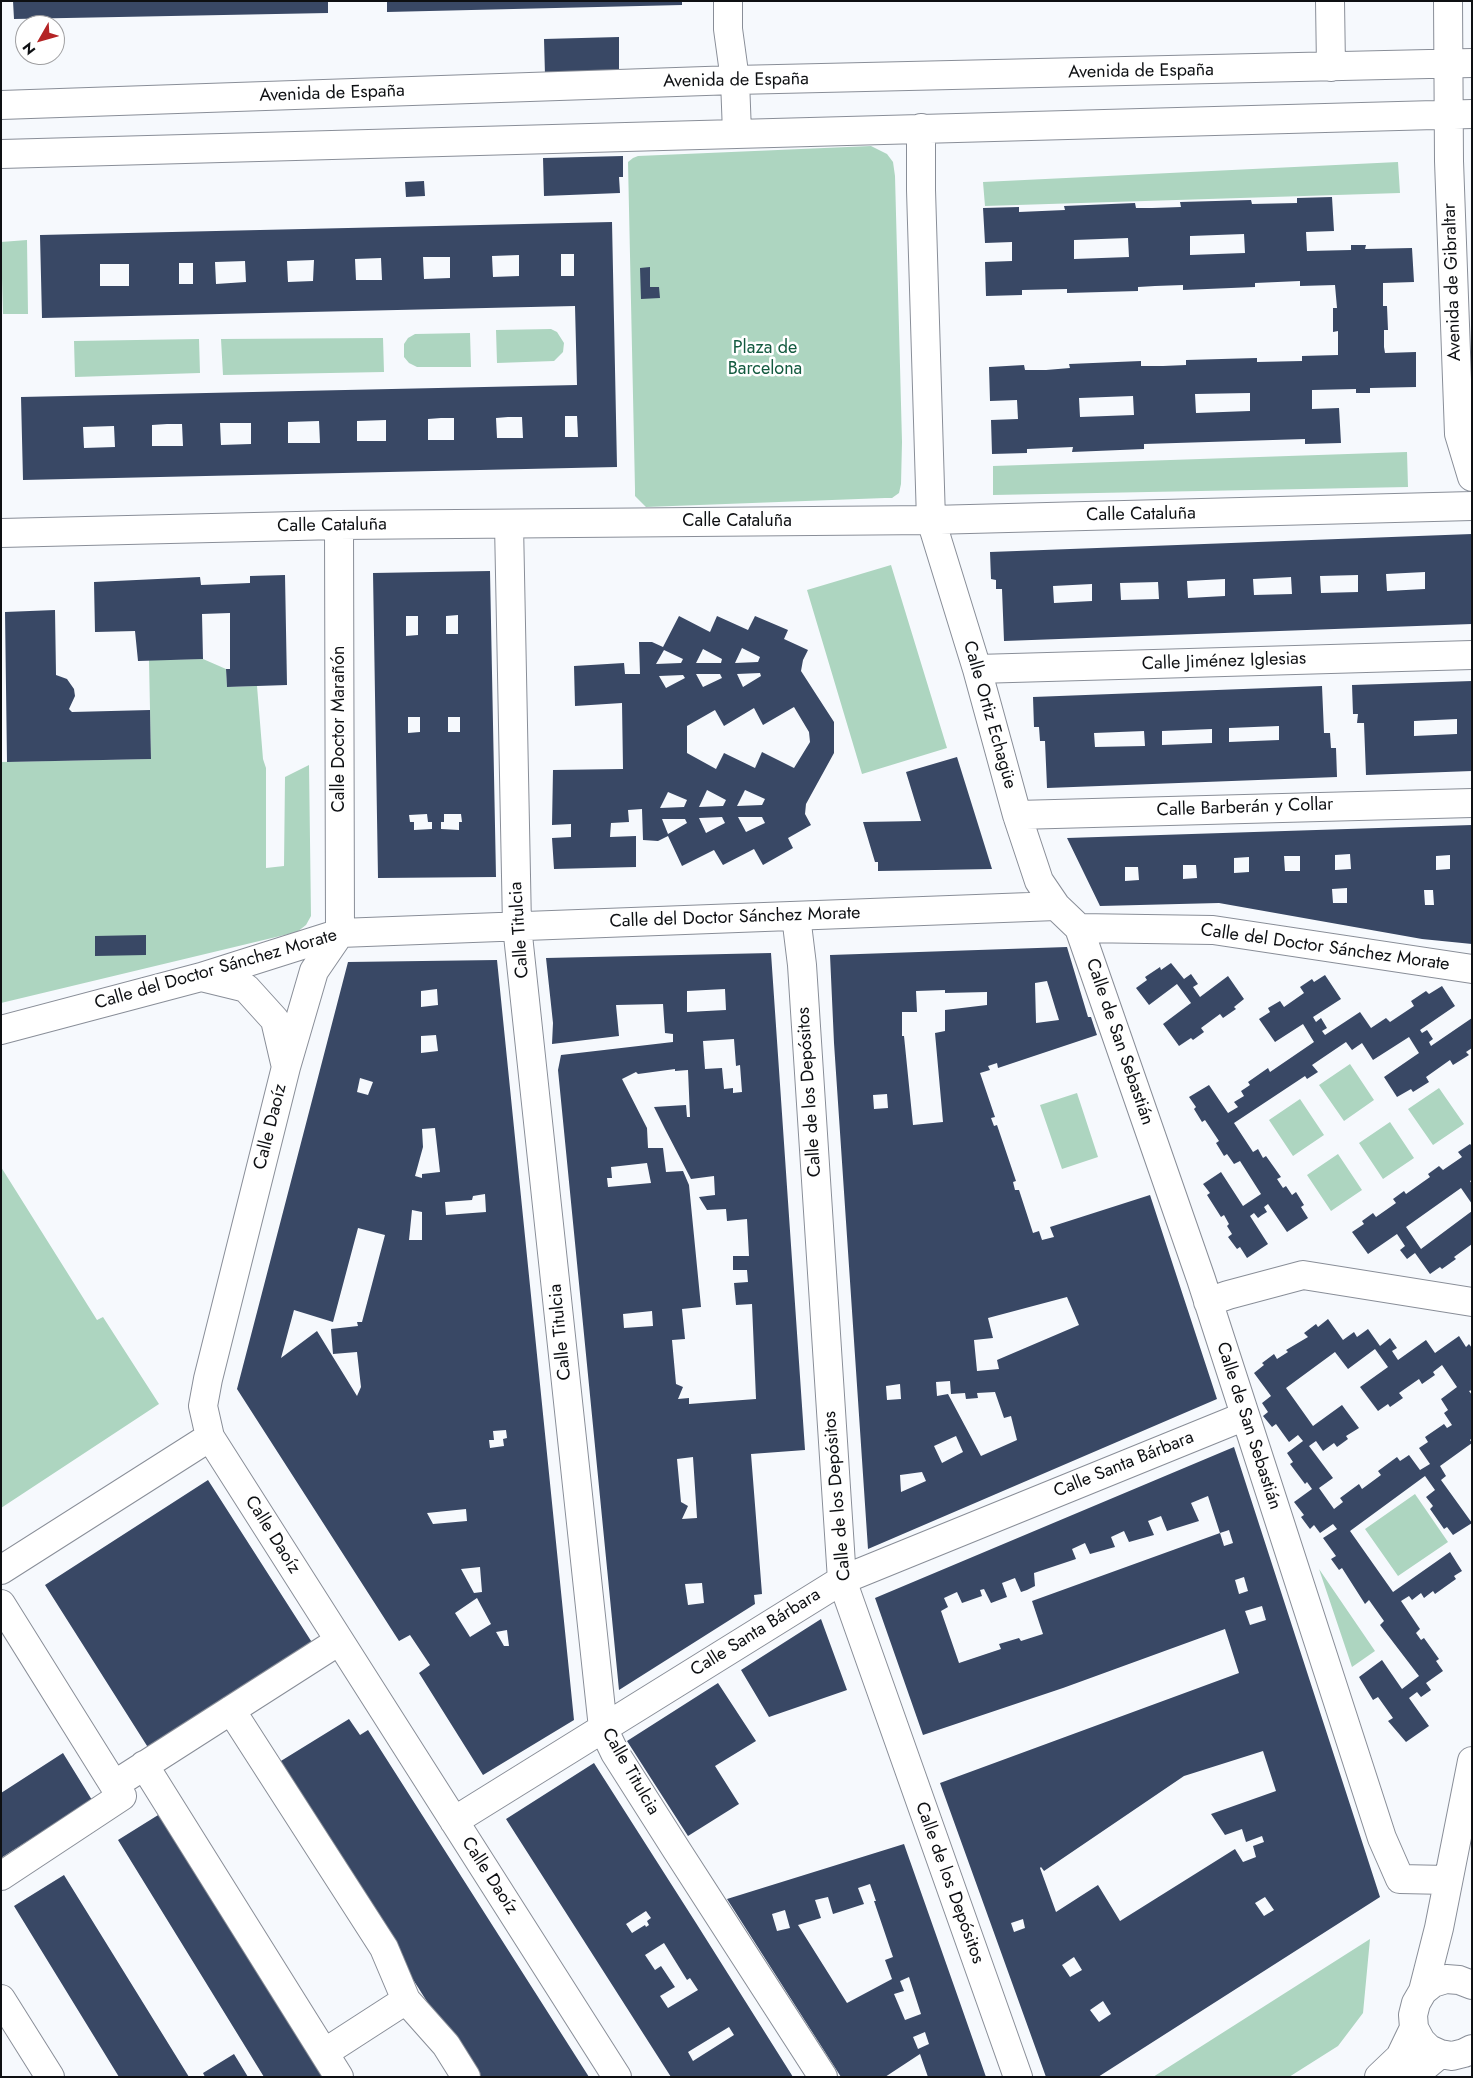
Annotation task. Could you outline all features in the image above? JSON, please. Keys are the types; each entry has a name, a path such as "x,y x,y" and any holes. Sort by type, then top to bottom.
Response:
{"street":[{"path":"728,1 728,29 734,80 737,132"},
{"path":"1330,1 1331,67"},
{"name":"Avenida de Gibraltar","path":"1448,1 1460,64 1459,434 1472,478"},
{"name":"Avenida de España","path":"1,104 734,80 1460,64"},
{"path":"1,154 737,132 1460,114"},
{"path":"921,128 921,200 931,520"},
{"name":"Calle Cataluña","path":"1,533 339,525 931,520 1472,506"},
{"name":"Calle Ortiz Echagüe","path":"931,520 1039,881 1056,906"},
{"name":"Calle Titulcia","path":"510,524 517,926 602,1728 676,1849 823,2077"},
{"name":"Calle Doctor Marañón","path":"339,525 340,933"},
{"name":"Calle Jiménez Iglesias","path":"977,669 1472,655"},
{"name":"Calle Barberán y Collar","path":"1018,815 1472,803"},
{"path":"1056,906 1079,928"},
{"name":"Calle del Doctor Sánchez Morate","path":"1,1030 201,977 340,933 1056,906"},
{"name":"Calle de los Depósitos","path":"796,916 802,965 842,1580 1018,2077"},
{"name":"Calle del Doctor Sánchez Morate","path":"1079,928 1213,930 1472,969"},
{"name":"Calle de San Sebastián","path":"1079,928 1208,1302 1382,1838 1400,1879 1447,1880"},
{"name":"Calle Daoíz","path":"340,933 314,971 286,1067 208,1380 203,1406 210,1437 617,2077"},
{"path":"201,977 246,988 276,1020 286,1067"},
{"path":"1208,1302 1303,1275 1472,1302"},
{"name":"Calle Santa Bárbara","path":"454,1821 842,1580 1245,1416"},
{"path":"1,1570 210,1437"},
{"path":"1,1604 122,1796 1,1876"},
{"path":"114,1785 339,1641"},
{"path":"231,1710 384,1948 406,2000 446,2045 466,2077"},
{"path":"1472,1761 1467,1810 1447,1880 1439,1928 1423,1991 1416,2002 1413,2015 1414,2028 1420,2041 1429,2049 1440,2054 1452,2056 1472,2049"},
{"path":"144,1765 339,2077"},
{"path":"1439,1928 1466,1982"},
{"path":"1423,1991 1433,1983 1446,1979 1466,1982"},
{"path":"1,1999 50,2077"},
{"path":"324,2053 406,2000"},
{"path":"1379,2077 1400,2056 1414,2028"},
{"path":"1412,2077 1440,2054"}],"green space":[{"name":"Plaza de Barcelona","path":"871,146 887,154 893,162 895,176 902,442 899,493 892,498 646,507 635,496 628,162 638,156"},
{"path":"1398,162 1400,193 985,206 983,182"},
{"path":"27,240 28,314 3,314 1,242"},
{"path":"551,329 557,332 564,343 563,352 554,361 497,363 496,330"},
{"path":"470,333 471,367 417,367 409,363 404,357 404,344 408,338 415,334"},
{"path":"383,338 384,372 223,375 221,339"},
{"path":"199,339 200,373 75,377 74,341"},
{"path":"1407,452 1408,487 993,495 993,466"},
{"path":"891,565 947,748 862,774 807,590"},
{"path":"203,659 226,669 227,687 257,686 263,759 266,768 266,868 284,866 285,777 309,765 311,916 306,925 297,932 1,1003 1,762 151,759 149,660"},
{"path":"1350,1064 1374,1100 1344,1121 1319,1085"},
{"path":"1439,1088 1464,1124 1433,1145 1408,1109"},
{"path":"1077,1093 1098,1157 1062,1169 1040,1105"},
{"path":"1300,1099 1324,1135 1293,1156 1269,1120"},
{"path":"1390,1122 1414,1158 1383,1179 1359,1143"},
{"path":"1338,1154 1362,1190 1331,1211 1307,1175"},
{"path":"1,1167 97,1320 103,1317 159,1404 1,1508"},
{"path":"1415,1494 1448,1542 1398,1576 1365,1529"},
{"path":"1319,1569 1375,1651 1352,1667"},
{"path":"1370,1939 1363,2013 1338,2046 1289,2077 1153,2077"}],"building":[{"path":"13,1 328,1 328,13 65,18 65,15 15,15 14,19"},
{"path":"387,1 682,1 682,5 387,12"},
{"path":"619,37 619,74 545,75 544,39"},
{"path":"623,156 623,177 619,177 620,193 544,196 543,158"},
{"path":"424,181 425,196 406,197 405,182"},
{"path":"1332,197 1334,231 1306,232 1307,251 1351,250 1351,245 1366,245 1365,249 1412,248 1414,282 1383,283 1383,306 1387,306 1388,330 1384,330 1384,347 1385,353 1416,352 1416,387 1370,388 1370,393 1356,393 1356,389 1312,390 1312,409 1339,408 1341,443 1305,444 1305,439 1144,444 1144,449 1072,452 1073,447 1027,449 1027,453 992,454 991,420 1018,419 1017,400 990,401 989,367 1024,365 1025,370 1046,370 1070,368 1069,364 1141,361 1141,366 1163,366 1186,365 1186,360 1257,358 1257,362 1302,361 1302,356 1338,355 1338,331 1333,332 1333,308 1337,308 1335,285 1300,286 1300,281 1255,283 1255,287 1183,290 1183,285 1138,287 1138,291 1067,293 1067,289 1022,290 1022,295 986,296 985,262 1012,261 1012,242 985,243 983,208 1019,207 1019,212 1065,210 1064,206 1135,203 1136,208 1152,208 1181,207 1180,202 1251,200 1252,204 1297,203 1297,198","holes":["1244,234 1245,253 1190,255 1190,236","1128,238 1129,257 1074,259 1074,240","1250,393 1250,411 1196,413 1195,394","1133,396 1134,415 1080,417 1079,398"]},
{"path":"612,222 617,467 23,480 21,397 577,385 575,306 42,318 40,235","holes":["561,254 574,254 574,276 561,276","519,255 519,276 493,277 492,256","423,257 450,257 450,278 424,279","381,258 382,280 356,280 355,259","314,260 313,281 288,282 287,261","245,261 246,282 216,284 215,262","179,263 193,263 193,284 179,284","100,264 129,264 129,286 100,286","565,416 577,416 578,437 565,437","522,417 523,438 497,438 496,418","454,418 454,440 428,440 428,419","386,420 386,441 357,441 357,421","319,421 320,443 288,443 288,422","220,423 251,423 251,444 221,445","182,424 183,446 152,446 152,425","114,426 115,447 84,448 83,427"]},
{"path":"650,267 650,287 659,287 660,298 641,299 640,268"},
{"path":"1472,534 1472,624 1004,641 1002,589 996,589 996,580 991,579 990,552","holes":["1425,572 1425,589 1387,591 1386,574","1358,575 1358,592 1321,593 1320,576","1291,577 1292,594 1254,595 1253,579","1225,579 1225,596 1188,598 1187,581","1158,582 1159,599 1121,600 1120,583","1092,584 1092,601 1054,603 1053,586"]},
{"path":"490,571 496,877 378,878 373,573","holes":["458,615 458,634 446,634 446,616","406,616 418,616 418,635 406,636","408,717 420,717 420,732 408,733","448,717 460,717 460,732 448,732","427,814 428,822 432,822 432,829 414,830 414,822 410,822 409,815","444,814 461,814 462,822 459,822 459,830 441,829 441,822 444,822"]},
{"path":"285,575 287,685 227,687 226,669 230,669 230,613 202,614 203,659 138,661 135,631 95,632 94,582 200,577 201,585 250,583 250,576"},
{"path":"55,610 56,675 67,679 74,689 75,696 69,709 72,712 150,710 151,759 7,762 5,612"},
{"path":"679,616 710,632 717,616 748,630 755,616 788,630 784,639 808,650 803,660 801,671 834,722 834,753 806,804 805,814 811,825 788,838 793,848 763,865 754,849 723,865 714,850 682,866 668,836 658,841 643,840 642,809 628,810 629,822 611,823 610,837 636,836 636,867 554,869 552,838 571,837 571,824 552,825 553,770 623,769 622,703 575,706 574,666 624,663 625,674 640,674 639,642 652,642 663,647","holes":["742,648 760,657 758,662 735,663","703,649 722,659 721,663 696,663","664,650 683,659 681,663 656,664","760,673 761,676 743,687 737,674","696,674 720,674 722,678 703,687","683,675 685,678 666,688 659,676","794,707 809,732 810,742 794,768 762,752 755,768 724,753 716,769 687,753 687,726 715,710 724,726 754,708 763,725","707,790 726,800 723,806 699,807","745,790 765,799 762,805 737,806","668,792 687,800 684,807 660,808","722,817 725,823 706,833 699,818","738,817 762,817 765,823 746,832","662,819 685,819 687,823 668,834"]},
{"path":"1472,681 1472,771 1366,775 1364,723 1357,723 1358,714 1353,714 1352,685","holes":["1457,719 1457,734 1414,736 1414,721"]},
{"path":"1322,686 1324,733 1330,733 1331,748 1336,748 1337,777 1047,788 1045,741 1040,741 1039,727 1034,727 1033,697","holes":["1279,726 1279,740 1229,742 1229,728","1212,729 1212,743 1162,745 1162,731","1144,731 1145,746 1095,747 1094,733"]},
{"path":"957,757 992,869 878,871 878,862 875,862 863,822 921,821 906,772"},
{"path":"1472,825 1472,944 1422,939 1219,903 1100,906 1067,838","holes":["1350,854 1351,869 1335,870 1335,855","1450,855 1450,869 1436,870 1436,856","1284,856 1300,856 1300,871 1285,871","1249,857 1249,872 1234,873 1234,858","1183,865 1196,865 1197,878 1183,879","1125,867 1138,867 1139,880 1125,881","1347,888 1347,903 1333,903 1332,889","1424,890 1433,890 1434,905 1425,905"]},
{"path":"146,935 146,955 95,956 95,936"},
{"path":"1067,947 1088,1017 1091,1017 1097,1035 998,1068 997,1063 988,1066 990,1070 980,1073 995,1117 991,1118 994,1126 997,1125 1016,1181 1013,1182 1015,1190 1019,1190 1033,1233 1039,1231 1042,1240 1054,1237 1050,1227 1150,1195 1217,1399 868,1549 834,1043 830,955","holes":["1047,981 1059,1020 1036,1023 1035,983","945,990 945,993 987,992 987,1005 945,1010 945,1031 935,1033 943,1122 913,1125 904,1036 902,1036 902,1012 917,1012 916,991","887,1094 888,1108 874,1109 873,1095","1067,1297 1079,1325 997,1360 999,1369 977,1371 974,1340 993,1338 988,1318","950,1381 951,1394 965,1393 966,1399 978,1398 977,1393 995,1392 1004,1418 1011,1416 1017,1440 981,1456 948,1394 937,1396 936,1382","900,1384 901,1399 887,1400 886,1386","956,1436 963,1452 942,1463 934,1446","922,1472 926,1481 901,1492 900,1475"]},
{"path":"771,953 805,1450 751,1454 762,1594 754,1595 755,1604 619,1690 558,1070 561,1055 673,1042 673,1034 665,1033 663,1004 616,1005 619,1036 552,1044 553,1023 546,958","holes":["725,989 726,1010 687,1012 687,991","734,1039 736,1066 740,1065 742,1092 733,1093 733,1088 724,1089 722,1068 705,1069 703,1041","675,1069 675,1071 688,1070 690,1117 687,1117 686,1105 654,1107 691,1179 714,1176 715,1195 699,1197 707,1210 726,1209 727,1221 747,1219 749,1256 733,1256 733,1270 747,1270 748,1282 734,1283 736,1305 752,1304 756,1399 689,1404 689,1398 678,1399 683,1387 676,1384 672,1340 685,1339 682,1309 701,1307 689,1185 683,1171 666,1172 663,1148 648,1148 647,1128 622,1079 636,1072 638,1074","647,1163 651,1183 608,1187 607,1178 612,1178 611,1167","652,1311 653,1326 624,1328 623,1314","693,1457 697,1518 682,1519 688,1506 681,1502 677,1459","702,1583 704,1603 688,1605 685,1584"]},
{"path":"497,960 574,1720 483,1775 419,1673 430,1665 410,1635 399,1641 237,1389 348,962","holes":["437,989 438,1005 421,1007 421,991","436,1035 438,1051 421,1053 421,1036","360,1078 373,1082 368,1095 357,1092","435,1128 440,1172 422,1174 422,1178 415,1176 423,1147 422,1129","485,1194 486,1212 446,1215 445,1202 472,1200 473,1196","412,1210 422,1212 422,1240 409,1240","358,1228 385,1235 362,1322 357,1322 358,1326 331,1329 333,1354 357,1352 361,1387 357,1396 317,1331 281,1358 294,1310 333,1322","506,1430 507,1438 503,1439 504,1446 490,1448 489,1440 494,1440 493,1431","466,1509 467,1521 433,1524 427,1513","480,1567 482,1592 474,1593 461,1569","477,1598 491,1624 470,1637 455,1613","507,1630 509,1646 504,1646 496,1632"]},
{"path":"1171,963 1184,979 1191,974 1198,984 1193,987 1200,997 1228,976 1244,999 1234,1007 1236,1009 1223,1018 1220,1014 1201,1028 1204,1032 1193,1040 1191,1038 1179,1046 1163,1024 1191,1003 1177,984 1149,1005 1136,988 1147,980 1145,977 1160,967 1161,970"},
{"path":"1325,975 1341,999 1313,1017 1316,1022 1321,1018 1327,1028 1322,1031 1325,1035 1360,1012 1371,1028 1386,1018 1390,1022 1414,1006 1411,1001 1426,991 1429,994 1442,986 1455,1006 1420,1030 1422,1033 1427,1030 1433,1039 1429,1042 1431,1046 1472,1018 1472,1048 1466,1052 1469,1055 1453,1065 1450,1060 1426,1077 1429,1082 1413,1092 1411,1089 1397,1097 1384,1077 1419,1053 1409,1037 1373,1060 1362,1043 1352,1050 1346,1042 1312,1065 1318,1072 1307,1079 1305,1076 1234,1123 1253,1152 1258,1149 1263,1158 1266,1156 1281,1177 1277,1179 1283,1188 1286,1186 1292,1195 1296,1192 1304,1205 1301,1207 1308,1218 1287,1232 1268,1204 1264,1207 1267,1212 1258,1218 1254,1213 1250,1216 1268,1244 1247,1258 1240,1247 1237,1249 1228,1237 1232,1234 1227,1226 1229,1224 1224,1215 1221,1217 1207,1195 1210,1193 1203,1184 1221,1172 1243,1206 1261,1194 1240,1161 1234,1164 1227,1154 1224,1156 1216,1143 1219,1141 1205,1120 1202,1122 1194,1109 1196,1107 1189,1097 1209,1085 1228,1113 1238,1107 1234,1102 1244,1096 1241,1091 1250,1085 1248,1082 1268,1068 1270,1072 1314,1042 1303,1024 1275,1042 1259,1019 1270,1012 1268,1008 1280,1001 1284,1007 1304,993 1300,987 1312,979 1314,982"},
{"path":"1470,1144 1472,1146 1472,1180 1470,1181 1472,1184 1472,1204 1461,1188 1406,1227 1421,1249 1472,1211 1472,1244 1454,1257 1456,1259 1442,1269 1440,1267 1430,1274 1415,1253 1407,1259 1400,1250 1405,1246 1397,1234 1368,1254 1352,1232 1364,1224 1362,1221 1373,1213 1376,1217 1396,1203 1393,1199 1404,1191 1406,1194 1430,1177 1428,1174 1439,1166 1443,1170 1462,1157 1458,1152"},
{"path":"1328,1319 1343,1340 1354,1332 1357,1337 1368,1329 1380,1346 1390,1338 1397,1348 1392,1351 1398,1360 1426,1340 1435,1353 1459,1336 1466,1347 1469,1344 1472,1348 1472,1390 1469,1391 1472,1395 1472,1438 1470,1440 1472,1443 1440,1466 1446,1476 1441,1480 1472,1523 1453,1535 1447,1527 1444,1529 1430,1509 1433,1506 1426,1497 1435,1490 1425,1476 1350,1531 1393,1592 1450,1552 1462,1571 1454,1576 1456,1579 1435,1594 1433,1591 1424,1598 1421,1593 1412,1600 1409,1596 1401,1601 1420,1629 1416,1633 1421,1640 1424,1638 1439,1659 1436,1661 1443,1671 1426,1683 1431,1690 1421,1697 1417,1692 1409,1698 1429,1726 1406,1742 1388,1721 1393,1718 1378,1697 1373,1700 1359,1677 1382,1660 1402,1689 1419,1676 1380,1625 1384,1621 1369,1600 1365,1604 1342,1568 1339,1570 1331,1559 1336,1556 1323,1538 1337,1529 1333,1524 1320,1533 1314,1525 1310,1529 1301,1517 1304,1515 1294,1502 1312,1489 1307,1482 1305,1484 1290,1464 1293,1462 1287,1453 1303,1441 1298,1435 1289,1442 1276,1424 1272,1427 1263,1416 1268,1412 1262,1403 1271,1396 1254,1373 1264,1365 1262,1363 1274,1354 1277,1359 1288,1352 1286,1350 1308,1337 1304,1333 1316,1324 1318,1327","holes":["1375,1349 1388,1367 1360,1387 1378,1411 1388,1404 1390,1407 1403,1398 1399,1393 1419,1379 1422,1384 1435,1375 1433,1372 1442,1365 1457,1387 1441,1399 1448,1410 1444,1413 1452,1425 1447,1428 1444,1424 1425,1437 1428,1442 1419,1448 1430,1464 1420,1470 1409,1455 1400,1461 1397,1457 1378,1471 1381,1475 1362,1489 1359,1484 1340,1498 1343,1502 1334,1509 1319,1488 1333,1478 1309,1446 1316,1441 1323,1451 1334,1443 1337,1447 1348,1439 1346,1436 1359,1428 1342,1405 1313,1426 1286,1388 1335,1352 1348,1369"]},
{"path":"1234,1447 1380,1897 1098,2077 1046,2077 940,1783 1239,1673 1225,1629 1063,1688 923,1735 875,1598","holes":["1208,1496 1220,1533 1032,1601 1043,1634 1021,1641 1019,1638 999,1644 1001,1649 959,1663 941,1611 948,1607 944,1598 957,1592 962,1603 982,1596 980,1590 984,1589 991,1603 1007,1597 1002,1583 1015,1578 1021,1592 1027,1590 1035,1586 1034,1573 1076,1559 1072,1549 1085,1543 1090,1554 1115,1547 1111,1537 1124,1531 1129,1542 1154,1535 1148,1521 1161,1516 1167,1531 1199,1521 1191,1503","1229,1530 1233,1543 1224,1546 1220,1533","1244,1577 1248,1591 1239,1594 1235,1580","1262,1606 1266,1620 1250,1625 1245,1611","1263,1751 1276,1791 1211,1814 1225,1835 1242,1829 1246,1842 1262,1836 1264,1842 1253,1846 1256,1857 1243,1862 1235,1849 1120,1921 1098,1885 1056,1912 1040,1868 1044,1871 1184,1776","1265,1897 1274,1910 1264,1916 1255,1903","1023,1919 1025,1928 1014,1932 1011,1923","1074,1957 1082,1970 1070,1977 1062,1965","1103,2001 1111,2014 1099,2022 1090,2010"]},
{"path":"208,1480 313,1644 149,1749 45,1585"},
{"path":"821,1619 847,1690 769,1717 741,1670"},
{"path":"718,1683 756,1741 715,1766 739,1804 688,1836 627,1741"},
{"path":"349,1719 360,1735 368,1730 589,2077 475,2077 276,1764"},
{"path":"63,1753 92,1800 1,1858 1,1793"},
{"path":"594,1763 793,2077 671,2077 506,1819","holes":["646,1911 651,1918 647,1921 649,1925 646,1927 645,1925 632,1933 626,1924","664,1943 687,1980 690,1978 698,1990 668,2008 660,1996 675,1987 661,1966 655,1970 645,1955","729,2027 734,2035 693,2061 688,2052"]},
{"path":"163,1812 326,2077 264,2077 118,1840"},
{"path":"904,1844 986,2077 928,2077 920,2054 885,2077 841,2077 727,1899","holes":["870,1884 893,1957 885,1960 892,1979 847,2003 798,1925 821,1918 815,1900 828,1897 833,1914 864,1904 858,1888","785,1910 790,1928 777,1931 772,1914","909,1977 921,2014 905,2020 894,1994 904,1991 900,1981","925,2032 929,2044 918,2049 913,2037"]},
{"path":"64,1875 189,2077 119,2077 14,1906"},
{"path":"234,2054 248,2077 205,2077 203,2073"}]}
